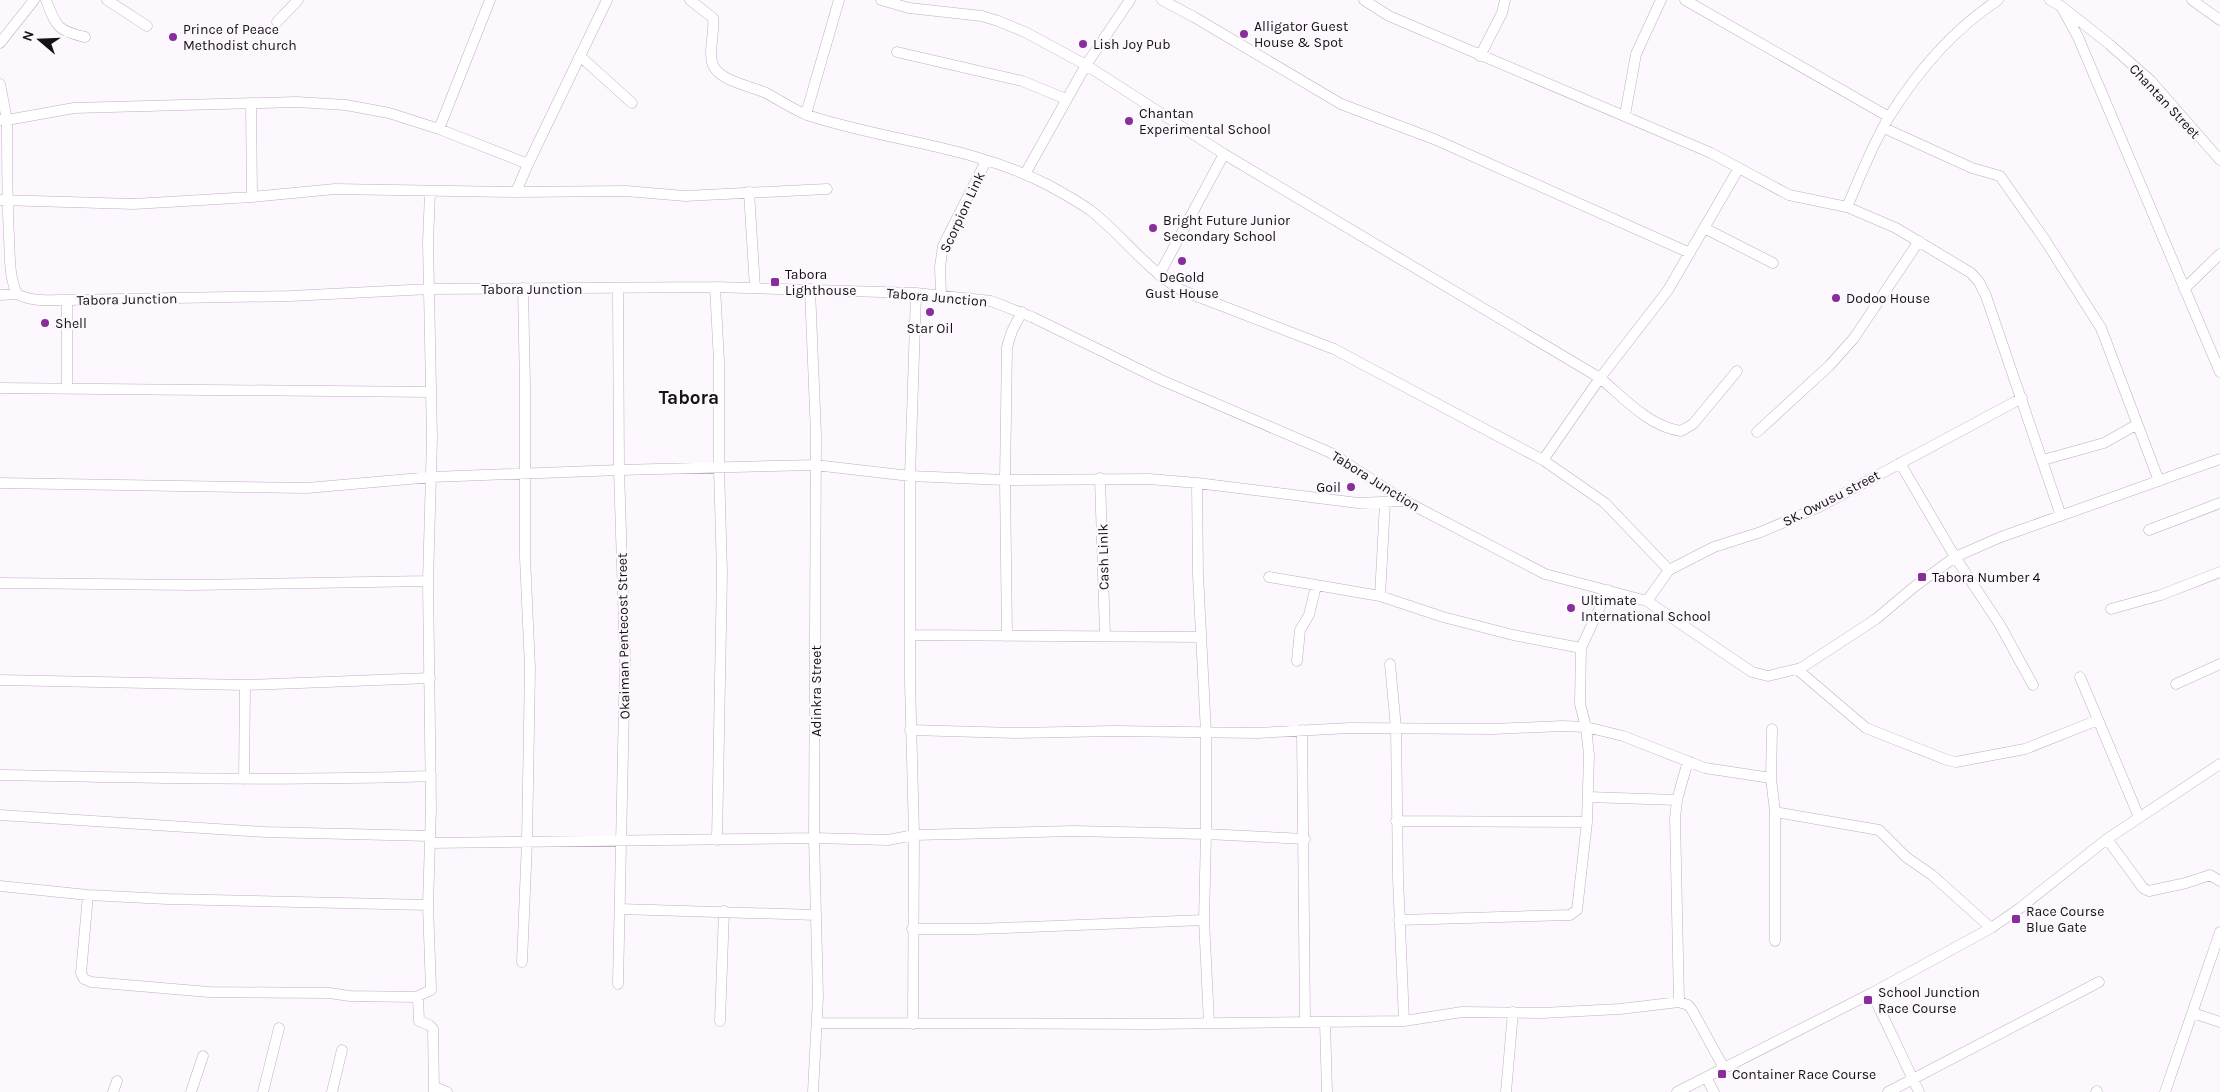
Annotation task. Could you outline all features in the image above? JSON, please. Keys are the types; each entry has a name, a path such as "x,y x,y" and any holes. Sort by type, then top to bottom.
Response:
{"street":[{"path":"0,43 34,0"},
{"path":"46,0 59,28 66,33 85,37"},
{"path":"107,0 147,26"},
{"path":"277,22 298,0"},
{"path":"440,129 490,0"},
{"path":"516,192 607,0"},
{"path":"690,0 713,18 715,31 711,58 714,68 726,77 764,92 806,114 986,161 1025,174 1049,185 1090,210 1159,275 1181,290 1334,349 1543,460 1605,503 1669,570"},
{"path":"806,114 839,0"},
{"path":"881,0 909,8 982,16 1026,32 1086,65 1224,154 1600,378 1652,422 1667,429 1681,431 1693,424 1737,371"},
{"path":"1025,174 1086,65 1130,0"},
{"path":"1162,0 1341,104 1434,140 1690,253"},
{"path":"1364,0 1389,16 1480,56 1625,115 1739,168 1789,195 1847,207 1896,228 1971,273 1979,282 2022,398 2061,516"},
{"path":"1480,56 1502,14 1505,0"},
{"path":"1625,115 1636,54 1661,0"},
{"path":"1685,0 1889,117"},
{"path":"1847,207 1889,117 1915,78 1959,30 1998,0"},
{"name":"Chantan Street","path":"2050,0 2061,6 2151,81 2220,160"},
{"path":"2192,0 2220,20"},
{"path":"2061,6 2078,37 2220,372"},
{"path":"897,52 1022,81 1066,99"},
{"path":"581,57 632,103"},
{"path":"0,84 4,120 4,200 11,269 17,294"},
{"path":"4,120 74,108 296,102 346,105 389,113 440,129 528,164"},
{"path":"251,104 252,197"},
{"path":"1884,128 1972,168 2000,176 2045,240 2101,328 2158,482"},
{"path":"1159,275 1224,154"},
{"name":"Scorpion Link","path":"941,295 940,267 943,246 986,161"},
{"path":"1543,460 1600,378 1655,309 1739,168"},
{"path":"4,200 134,204 252,197 335,189 430,192 626,191 685,196 827,189"},
{"path":"88,895 81,973 84,979 90,982 209,992 418,1000 431,990 428,905 431,776 428,581 432,478 428,242 430,192"},
{"path":"749,192 755,288"},
{"path":"1704,228 1773,264"},
{"path":"1757,432 1829,366 1854,338 1919,241"},
{"path":"2184,289 2220,254"},
{"path":"715,287 719,361 719,468 722,573 717,840"},
{"name":"Tabora Junction","path":"0,295 17,294 23,298 67,300 290,296 430,289 715,287 916,293 991,302 1022,312 1161,380 1331,453 1405,501 1545,574 1564,581 1608,590 1646,601 1752,672 1768,676 1798,670"},
{"path":"522,962 527,842 530,668 525,557 523,288"},
{"name":"Okaiman Pentecost Street","path":"618,289 619,470 625,658 618,984"},
{"name":"Adinkra Street","path":"810,289 816,465 814,838 818,1023 813,1092"},
{"path":"913,1024 912,929 914,835 910,730 910,476 916,293"},
{"path":"67,300 67,388"},
{"path":"1007,636 1004,480 1007,348 1012,331 1022,312"},
{"path":"0,388 431,392"},
{"name":"SK. Owusu street","path":"1646,601 1669,570 1714,547 1761,532 1816,508 2022,398"},
{"path":"2042,460 2104,443 2136,425"},
{"path":"2098,720 2025,749 1956,762 1946,760 1866,728 1798,670 1876,619 1914,587 1955,557 2001,537 2220,459"},
{"path":"1900,463 1955,557 2000,625 2033,685"},
{"path":"0,483 307,488 432,478 619,470 816,465 910,476 1004,480 1100,478 1197,483 1358,503 1405,501"},
{"name":"Cash Linlk","path":"1100,478 1104,635"},
{"path":"1197,483 1200,637 1206,733 1204,920 1209,1023"},
{"path":"1380,596 1385,503"},
{"path":"2149,530 2220,503"},
{"path":"2111,609 2160,595 2220,572"},
{"path":"1269,577 1380,596 1443,617 1514,635 1581,648"},
{"path":"0,583 192,585 428,581"},
{"path":"1297,661 1300,630 1309,615 1316,586"},
{"path":"1399,920 1574,914 1579,906 1588,797 1589,755 1586,728 1580,704 1581,648 1608,590"},
{"path":"910,635 1200,637"},
{"path":"1390,664 1396,728 1396,821 1404,1021"},
{"path":"2176,684 2220,664"},
{"path":"2080,677 2139,817"},
{"path":"0,680 246,685 430,678"},
{"path":"244,779 246,685"},
{"path":"910,730 1015,733 1114,731 1206,733 1396,728 1493,729 1562,726 1586,728 1623,736 1705,768 1771,778"},
{"path":"1772,729 1771,778 1775,812 1775,941"},
{"path":"1302,730 1305,839 1305,1021"},
{"path":"1679,1002 1675,818 1677,800 1688,761"},
{"path":"1677,1092 1872,993 1991,928 2020,908 2107,839 2220,764"},
{"path":"0,775 244,779 342,779 431,776"},
{"path":"1588,797 1677,800"},
{"path":"1775,812 1879,830 1906,857 1932,875 1991,928"},
{"path":"0,815 264,832 430,840 527,842 814,838 888,840 914,835 1020,831 1206,834 1305,839"},
{"path":"1396,821 1587,822"},
{"path":"2107,839 2138,882 2149,891 2186,883 2210,874 2220,881"},
{"path":"0,886 88,895 166,899 428,905"},
{"path":"620,909 816,915"},
{"path":"720,1021 724,911"},
{"path":"912,929 977,929 1204,920"},
{"path":"2165,1092 2220,932"},
{"path":"1888,1092 2099,982"},
{"path":"1872,993 1919,1092"},
{"path":"418,1000 419,1020 429,1024 433,1029 434,1090 446,1092"},
{"path":"818,1023 1404,1021 1462,1012 1542,1013 1679,1002 1688,1005 1692,1010 1724,1068"},
{"path":"1506,1092 1513,1012"},
{"path":"2193,1013 2220,1022"},
{"path":"1325,1022 1327,1092"},
{"path":"263,1092 279,1028"},
{"path":"332,1092 342,1050"},
{"path":"191,1092 202,1056"},
{"path":"1706,1077 1714,1092"},
{"path":"113,1092 117,1080"}],"place":[{"name":"Alligator Guest House & Spot","path":"1244,34"},
{"name":"Prince of Peace Methodist church","path":"173,37"},
{"name":"Lish Joy Pub","path":"1083,44"},
{"name":"Chantan Experimental School","path":"1129,121"},
{"name":"Bright Future Junior Secondary School","path":"1153,228"},
{"name":"DeGold Gust House","path":"1182,261"},
{"name":"Tabora Lighthouse","path":"775,282"},
{"name":"Dodoo House","path":"1836,298"},
{"name":"Star Oil","path":"930,312"},
{"name":"Shell","path":"45,323"},
{"name":"Goil","path":"1351,487"},
{"name":"Tabora Number 4","path":"1922,577"},
{"name":"Ultimate International School","path":"1571,608"},
{"name":"Race Course Blue Gate","path":"2016,919"},
{"name":"School Junction Race Course","path":"1868,1000"},
{"name":"Container Race Course","path":"1722,1074"}],"district":[{"name":"Tabora","path":"689,397"}]}
